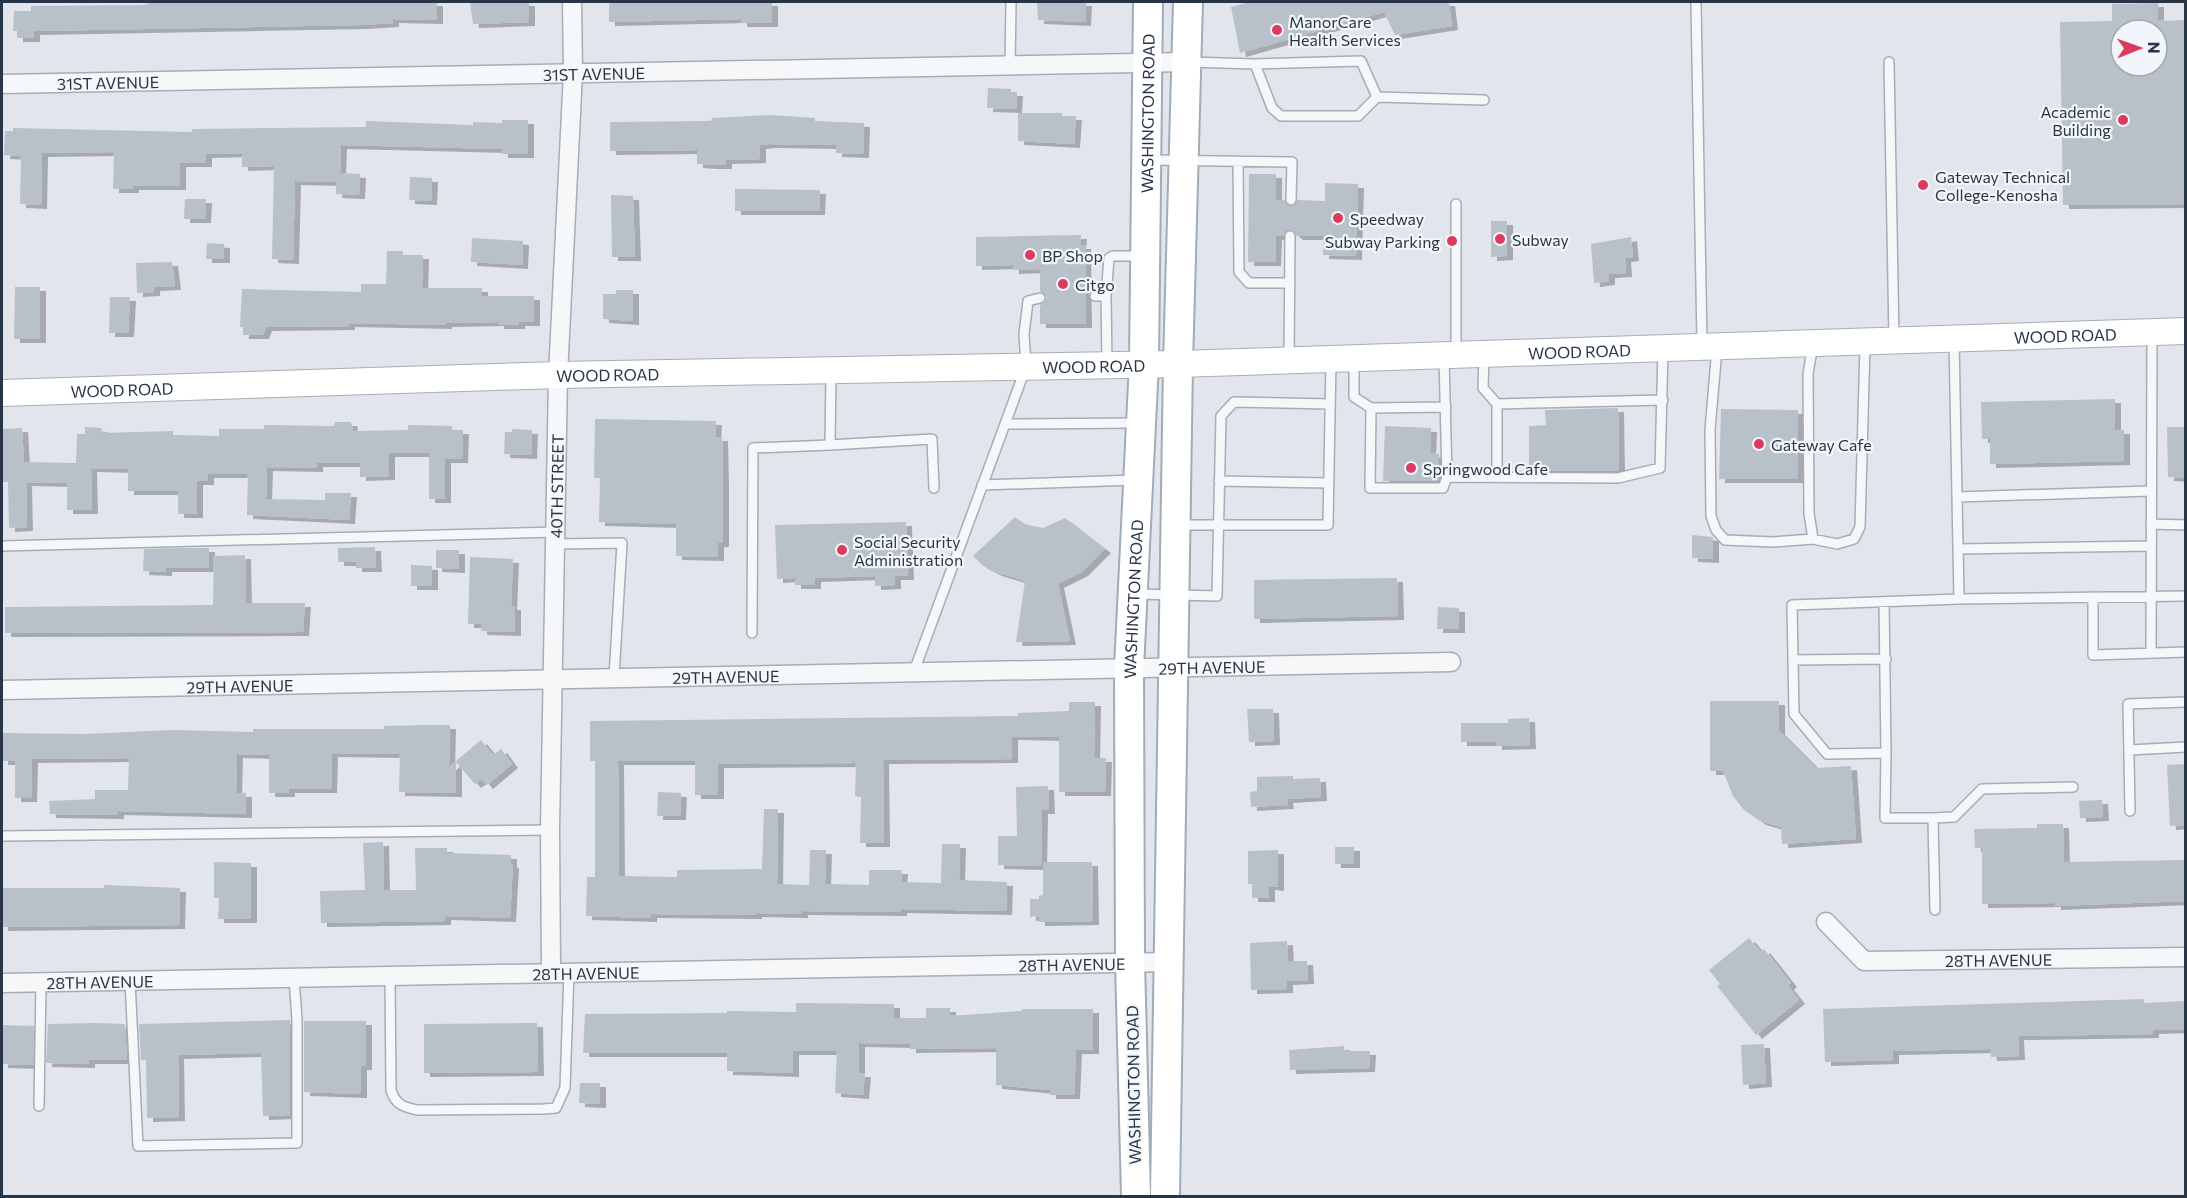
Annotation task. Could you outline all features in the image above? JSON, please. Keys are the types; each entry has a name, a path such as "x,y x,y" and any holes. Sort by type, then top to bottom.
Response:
{"main road":[{"name":"WASHINGTON ROAD","path":"1136,1197 1130,962 1129,668 1144,363 1148,2"},
{"name":"WASHINGTON ROAD","path":"1165,1197 1178,364 1188,2"}],"street":[{"name":"40TH STREET","path":"551,972 550,830 558,375 573,74 572,2"},
{"name":"31ST AVENUE","path":"2,84 1187,62"},
{"name":"WOOD ROAD","path":"2,393 558,375 1178,364 2186,332"},
{"name":"29TH AVENUE","path":"2,690 1451,662"},
{"name":"28TH AVENUE","path":"1826,922 1864,961 2186,957"},
{"name":"28TH AVENUE","path":"2,984 1169,962"}],"lane":[{"path":"1010,65 1011,2"},
{"path":"1696,2 1710,346 1711,516 1716,530 1725,540 1773,542 1813,539 1837,544 1854,539 1860,527 1865,341"},
{"path":"1187,62 1255,64 1361,61 1377,97"},
{"path":"1889,62 1894,340"},
{"path":"1255,64 1272,108 1281,116 1358,116 1377,97 1484,100"},
{"path":"1146,160 1292,162 1291,200"},
{"path":"1238,161 1239,272 1249,283 1290,283"},
{"path":"1371,408 1370,488 1443,488 1448,477 1446,407 1456,204"},
{"path":"1289,359 1290,236"},
{"path":"1107,364 1106,296 1109,258 1145,256"},
{"path":"1095,296 1106,296"},
{"path":"913,674 1026,367 1028,301 1040,297"},
{"path":"2151,652 2152,333"},
{"path":"1954,338 1959,599"},
{"path":"1813,343 1808,374 1809,513 1813,539"},
{"path":"1448,477 1618,478 1660,468 1663,347"},
{"path":"1484,353 1484,388 1497,404 1497,477"},
{"path":"1343,357 1354,398 1371,408 1446,407"},
{"path":"1177,525 1328,525 1330,404 1343,357"},
{"path":"830,445 831,370"},
{"path":"1497,404 1663,400"},
{"path":"1133,594 1217,596 1221,416 1234,402 1330,404"},
{"path":"1005,424 1142,423"},
{"path":"752,633 753,448 932,439 934,488"},
{"path":"982,485 1138,480"},
{"path":"1219,481 1329,483"},
{"path":"1957,497 2151,491"},
{"path":"2151,524 2186,525"},
{"path":"2,546 556,538 622,543 614,677"},
{"path":"1958,549 2151,546"},
{"path":"1886,753 1827,754 1794,714 1792,605 1959,599 2186,596"},
{"path":"2093,597 2093,655 2186,652"},
{"path":"1884,602 1886,818 1954,817 1982,789 2073,787"},
{"path":"1793,660 1886,658"},
{"path":"2130,811 2128,704 2186,702"},
{"path":"2129,750 2186,747"},
{"path":"1934,819 1935,910"},
{"path":"2,836 550,830"},
{"path":"390,976 391,1090 394,1100 404,1107 417,1110 543,1109 556,1108 565,1088 569,972"},
{"path":"130,981 138,1146 297,1143 297,1020 294,978"},
{"path":"39,1106 41,983"}],"building":[{"path":"148,2 437,2 437,20 393,19 393,23 361,25 34,31 34,38 17,38 17,31 13,31 14,11 31,11 31,6 142,5"},
{"path":"470,2 529,2 529,22 473,24"},
{"path":"609,2 772,2 772,23 741,23 741,19 609,22"},
{"path":"1037,2 1086,2 1085,22 1038,20"},
{"name":"ManorCare Health Services","path":"1249,2 1449,2 1452,26 1395,35 1384,12 1240,53 1231,7"},
{"name":"Academic Building","path":"2158,3 2158,18 2112,18 2112,4"},
{"name":"Academic Building","path":"2186,20 2186,204 2063,205 2060,22 2109,21 2109,78 2169,78 2169,21"},
{"path":"988,88 1011,89 1011,92 1017,92 1016,109 987,108"},
{"path":"1018,113 1062,113 1062,116 1076,116 1074,144 1018,141"},
{"path":"769,115 815,118 815,121 864,123 863,154 836,153 836,145 770,144 760,145 760,159 726,160 726,165 711,165 697,164 697,150 610,151 610,122 711,121 712,118"},
{"path":"502,120 528,120 528,154 502,154 502,149 341,145 340,173 360,174 359,195 336,194 336,182 295,181 293,260 272,259 274,166 242,167 242,153 206,154 206,163 180,163 180,186 133,186 133,189 113,189 114,152 42,153 41,205 20,204 21,156 4,155 5,131 13,131 13,128 192,132 192,129 366,127 366,121 473,125 473,122 502,123"},
{"path":"1249,174 1276,174 1276,200 1284,200 1290,207 1298,200 1325,201 1325,183 1358,184 1356,256 1323,255 1324,236 1297,236 1289,229 1283,236 1276,236 1275,262 1248,262"},
{"path":"410,177 432,178 431,201 409,200"},
{"path":"735,189 820,190 819,211 735,211"},
{"path":"611,195 633,196 635,257 612,257"},
{"path":"185,199 206,199 205,219 184,219"},
{"path":"1491,221 1507,221 1507,256 1491,257"},
{"path":"1081,235 1080,245 1085,245 1086,324 1040,324 1040,305 1047,297 1040,291 1040,269 1013,270 1013,265 976,266 976,237"},
{"path":"1631,237 1633,257 1625,258 1626,273 1609,274 1609,281 1594,283 1591,244"},
{"path":"472,238 523,241 522,265 471,262"},
{"path":"207,243 224,244 224,259 206,259"},
{"path":"387,251 403,251 403,255 423,255 422,288 482,288 482,296 534,296 534,322 519,322 519,325 498,325 498,322 446,323 446,325 349,323 349,326 266,327 263,335 243,335 243,327 240,327 242,289 361,292 361,284 386,284"},
{"path":"172,262 175,286 154,287 154,292 137,293 136,263"},
{"path":"15,287 40,287 40,339 14,339"},
{"path":"616,290 633,290 633,321 603,319 603,294 616,294"},
{"path":"110,297 130,297 128,333 109,333"},
{"path":"2115,399 2115,430 2124,430 2124,461 1990,464 1990,439 1982,439 1981,402"},
{"path":"1618,408 1619,471 1529,471 1529,426 1546,425 1545,410"},
{"name":"Gateway Cafe","path":"1721,409 1798,410 1797,479 1719,479"},
{"path":"595,419 716,421 715,437 722,437 723,479 723,543 718,543 718,557 676,556 676,524 599,522 600,478 594,478"},
{"path":"335,422 351,422 353,431 408,430 408,425 452,426 452,430 463,430 462,459 445,459 445,499 429,499 429,453 389,453 389,476 360,477 360,463 317,463 317,468 267,467 266,499 325,500 325,493 351,493 349,520 247,515 248,474 208,474 208,481 197,481 197,514 178,514 178,491 128,491 128,469 91,468 92,510 67,510 67,483 26,482 27,527 9,528 8,482 3,482 2,429 22,428 24,462 76,463 77,434 85,434 85,427 102,428 101,433 173,431 173,435 219,436 219,429 264,429 264,425 334,426"},
{"name":"Springwood Cafe","path":"1385,426 1431,428 1430,453 1439,454 1438,481 1383,481"},
{"path":"2167,427 2186,427 2186,478 2168,477"},
{"path":"512,429 532,430 531,455 504,454 505,432 512,432"},
{"path":"1015,517 1024,524 1043,528 1065,518 1105,549 1082,572 1058,584 1070,641 1016,642 1025,581 996,572 982,565 973,556"},
{"name":"Social Security Administration","path":"906,522 908,576 895,576 895,585 875,586 875,576 815,578 815,585 795,585 795,578 777,579 775,525"},
{"path":"1692,535 1713,537 1713,559 1692,558"},
{"path":"375,547 376,568 356,568 356,562 338,562 338,548"},
{"path":"209,548 209,568 166,568 166,572 143,571 144,549"},
{"path":"436,550 459,550 459,569 436,568"},
{"path":"245,555 246,603 305,603 303,632 5,633 5,607 213,605 214,556"},
{"path":"470,557 513,559 511,606 515,606 515,632 481,631 481,624 468,624"},
{"path":"411,565 432,566 432,586 411,586"},
{"path":"1397,578 1398,616 1254,619 1254,580"},
{"path":"1438,607 1459,608 1459,629 1437,629"},
{"path":"1710,701 1779,701 1779,731 1816,768 1851,766 1856,839 1782,844 1781,827 1760,821 1743,809 1733,796 1723,771 1710,771"},
{"path":"1069,702 1095,702 1094,758 1106,758 1105,792 1059,792 1059,737 1012,736 1012,759 883,760 884,843 860,843 861,797 855,796 856,763 718,764 718,795 695,795 695,761 618,761 619,876 677,877 677,870 762,869 764,809 778,809 777,884 809,885 810,850 826,850 825,884 869,885 869,870 902,870 901,882 941,883 942,844 960,844 959,880 1007,882 1006,911 901,909 901,912 802,911 802,914 756,913 756,915 651,914 651,918 586,916 587,877 595,877 595,761 590,761 590,721 1018,716 1018,713 1069,711"},
{"path":"1247,709 1273,709 1274,741 1249,742"},
{"path":"1529,718 1530,745 1496,746 1496,742 1461,742 1461,723 1508,723 1508,719"},
{"path":"450,725 449,767 481,740 493,755 501,749 512,764 487,785 482,779 475,784 456,762 456,793 399,792 400,754 332,753 331,789 289,789 289,793 269,793 269,755 237,754 236,793 246,793 246,814 118,811 118,815 50,814 49,801 95,799 95,790 128,790 129,758 32,759 31,798 15,798 15,761 2,761 2,733 85,734 172,730 253,732 253,729 384,729 384,726"},
{"path":"2186,764 2186,825 2170,826 2167,765"},
{"path":"1293,776 1293,779 1320,778 1321,797 1287,799 1288,805 1251,807 1250,792 1257,791 1257,777"},
{"path":"1048,786 1049,810 1042,810 1041,866 998,865 998,836 1017,836 1016,787"},
{"path":"658,792 681,793 680,816 657,816"},
{"path":"2102,800 2103,817 2080,818 2079,801"},
{"path":"2037,824 2063,824 2064,862 2186,860 2186,901 2055,906 2055,903 1982,904 1982,848 1975,848 1974,829 2037,828"},
{"path":"383,842 384,890 416,890 415,848 447,848 447,853 511,855 511,864 513,864 510,918 445,916 445,921 321,923 320,891 365,890 363,843"},
{"path":"1335,847 1354,847 1354,864 1335,864"},
{"path":"1278,850 1278,887 1269,886 1269,898 1252,898 1252,884 1248,884 1248,851"},
{"path":"214,862 251,863 251,919 218,919 219,898 214,898"},
{"path":"1043,862 1092,862 1093,921 1039,922 1039,916 1030,917 1030,899 1039,899 1039,896 1043,895"},
{"path":"104,885 180,888 179,925 2,927 2,888 104,888"},
{"path":"1749,938 1761,952 1764,949 1791,983 1788,986 1799,1000 1756,1035 1717,986 1720,984 1709,970"},
{"path":"1287,941 1288,961 1307,961 1308,980 1287,981 1287,989 1251,990 1250,943"},
{"path":"2144,999 2144,1003 2186,1001 2186,1029 2153,1030 2153,1034 2018,1036 2019,1056 1991,1057 1990,1049 1893,1051 1893,1060 1825,1062 1823,1009"},
{"path":"796,1003 894,1004 894,1018 926,1018 926,1008 950,1008 950,1016 1022,1011 1022,1009 1093,1009 1093,1050 1076,1050 1074,1095 1050,1095 1050,1090 996,1085 996,1048 910,1049 910,1044 859,1043 859,1073 865,1073 863,1095 835,1093 837,1051 793,1051 793,1073 727,1071 727,1053 583,1053 585,1014 796,1012"},
{"path":"290,1020 290,1115 263,1116 261,1053 178,1055 179,1117 147,1118 146,1060 141,1060 139,1024"},
{"path":"304,1021 366,1021 366,1066 361,1066 361,1094 304,1092"},
{"path":"537,1023 538,1072 424,1073 424,1024"},
{"path":"48,1024 125,1024 127,1060 89,1060 89,1064 46,1063"},
{"path":"2,1025 34,1026 33,1065 2,1064"},
{"path":"1764,1044 1766,1083 1743,1085 1741,1045"},
{"path":"1344,1046 1344,1051 1370,1051 1369,1068 1290,1070 1289,1050"},
{"path":"580,1083 600,1083 600,1104 579,1103"}],"place":[{"name":"ManorCare Health Services","path":"1277,30"},
{"name":"Academic Building","path":"2123,120"},
{"name":"Gateway Technical College-Kenosha","path":"1923,185"},
{"name":"Speedway","path":"1338,218"},
{"name":"Subway","path":"1500,239"},
{"name":"Subway Parking","path":"1452,241"},
{"name":"BP Shop","path":"1030,255"},
{"name":"Citgo","path":"1063,284"},
{"name":"Gateway Cafe","path":"1759,444"},
{"name":"Springwood Cafe","path":"1411,468"},
{"name":"Social Security Administration","path":"842,550"}]}
